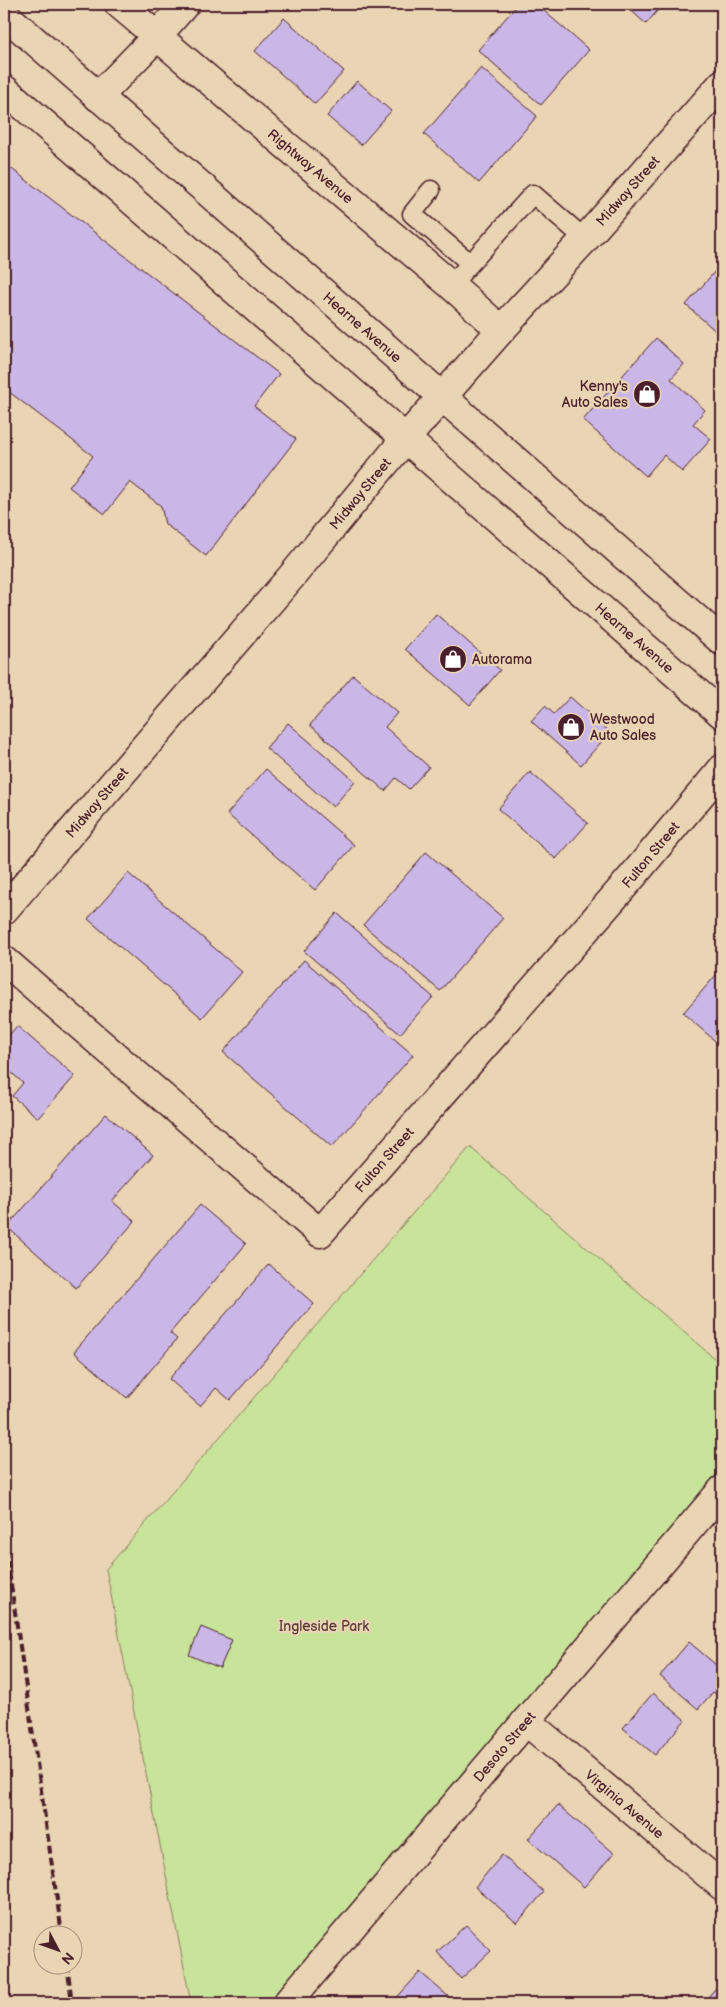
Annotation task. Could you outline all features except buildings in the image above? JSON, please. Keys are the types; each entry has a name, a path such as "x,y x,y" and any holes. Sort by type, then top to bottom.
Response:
{"street":[{"name":"Rightway Avenue","path":"119,4 451,285 501,330"},
{"path":"98,97 185,4"},
{"name":"Hearne Avenue","path":"4,14 722,640"},
{"name":"Midway Street","path":"4,910 292,576 406,438 722,84"},
{"name":"Hearne Avenue","path":"4,89 722,714"},
{"name":"Fulton Street","path":"4,960 320,1233 632,877 722,769"},
{"name":"Desoto Street","path":"287,2003 722,1490"},
{"name":"Virginia Avenue","path":"526,1722 722,1886"}],"lane":[{"path":"393,236 432,190"},
{"path":"451,285 533,194 585,239"},
{"path":"412,214 470,263"}],"green space":[{"name":"Ingleside Park","path":"470,1147 722,1365 722,1471 271,2003 191,2003 106,1569"}],"railway":[{"path":"4,1537 61,1924"},
{"path":"68,1974 72,2003"}],"place":[{"name":"Kenny's Auto Sales","path":"647,394"},
{"name":"Autorama","path":"453,659"},
{"name":"Westwood Auto Sales","path":"571,727"}]}
